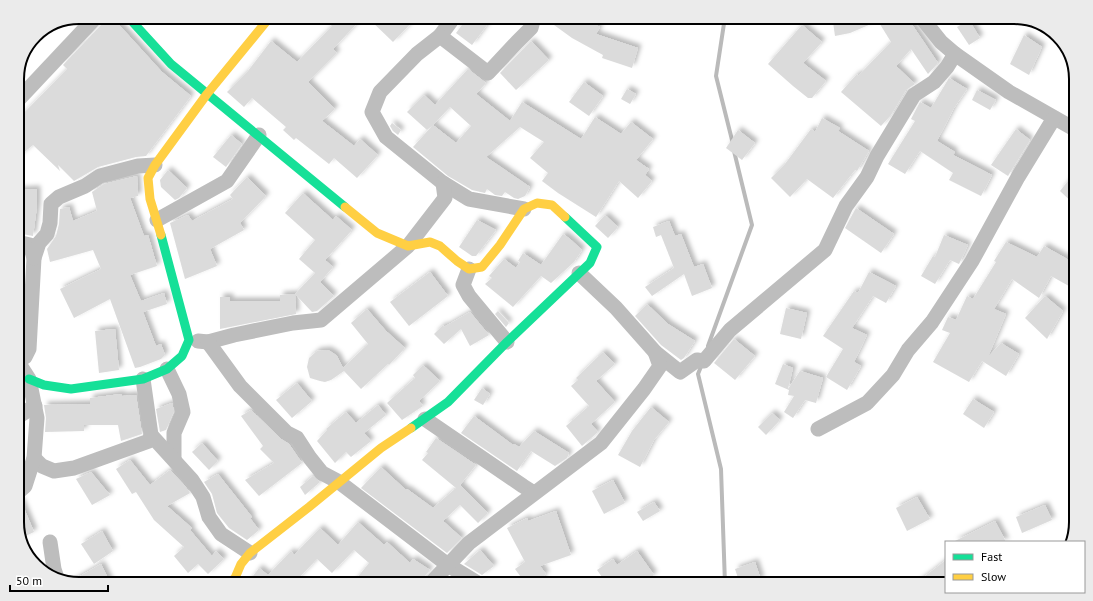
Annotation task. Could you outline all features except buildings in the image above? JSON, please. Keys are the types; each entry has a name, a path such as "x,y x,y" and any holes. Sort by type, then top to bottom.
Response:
{"street":[{"path":"24,94 89,24"},
{"path":"134,24 171,64 377,233 408,246 430,242 440,246 469,269 482,267 500,245 524,209"},
{"path":"29,379 44,386 70,389 143,379 167,369 182,356 189,340 150,199 148,178 155,165 207,94 264,24"},
{"path":"235,577 241,564 250,553 381,448 448,402 507,342 590,263 597,247 552,205 537,204 524,209 469,199 443,183 386,137 372,112 380,92 417,54 440,36 449,24"},
{"path":"440,36 488,73 531,28 532,24"},
{"path":"927,24 941,42 955,54 1009,92 1069,126"},
{"path":"579,273 616,308 655,352 680,372 697,360 704,361 730,330 825,250 846,206 867,178 877,156 914,95 934,82 947,67 955,54"},
{"path":"818,429 867,403 893,375 908,350 932,322 972,261 1018,177 1054,118"},
{"path":"157,220 227,180 259,135"},
{"path":"24,358 29,350 34,258 39,243 47,234 50,223 51,204 59,197 85,186 100,176 138,166 155,165"},
{"path":"189,340 208,342 293,323 321,320 408,246 445,198 443,183"},
{"path":"24,244 30,245 34,258"},
{"path":"469,269 463,286 469,296 507,342"},
{"path":"208,342 240,386 287,433 297,438 322,473 340,482 448,565 468,577"},
{"path":"437,577 469,543 601,443 644,389 660,366 655,352"},
{"path":"167,369 180,394 183,412 174,433 174,459"},
{"path":"24,372 29,379 37,418 34,458 26,486 24,488"},
{"path":"34,458 42,466 54,471 74,468 149,441 151,435 143,379"},
{"path":"24,413 35,406"},
{"path":"425,419 534,493"},
{"path":"151,435 192,480 203,497 209,517 221,534 250,553"},
{"path":"50,542 55,571"}],"waterway":[{"path":"724,24 716,76 733,144"},
{"path":"708,346 752,225 734,151"},
{"path":"702,364 698,374 721,469 725,577"}],"traffic: fast":[{"path":"134,24 171,64 345,207"},
{"path":"411,428 448,402 507,342 590,263 597,247 565,217"},
{"path":"29,379 44,385 71,389 143,379 167,369 182,356 189,340 161,235"}],"traffic: slow":[{"path":"161,235 150,199 148,178 155,165 207,94 264,24"},
{"path":"345,207 377,233 408,246 430,242 440,246 469,269 482,267 500,245 524,209 537,203 552,205 565,217"},
{"path":"235,577 241,564 250,553 381,448 411,428"}]}
